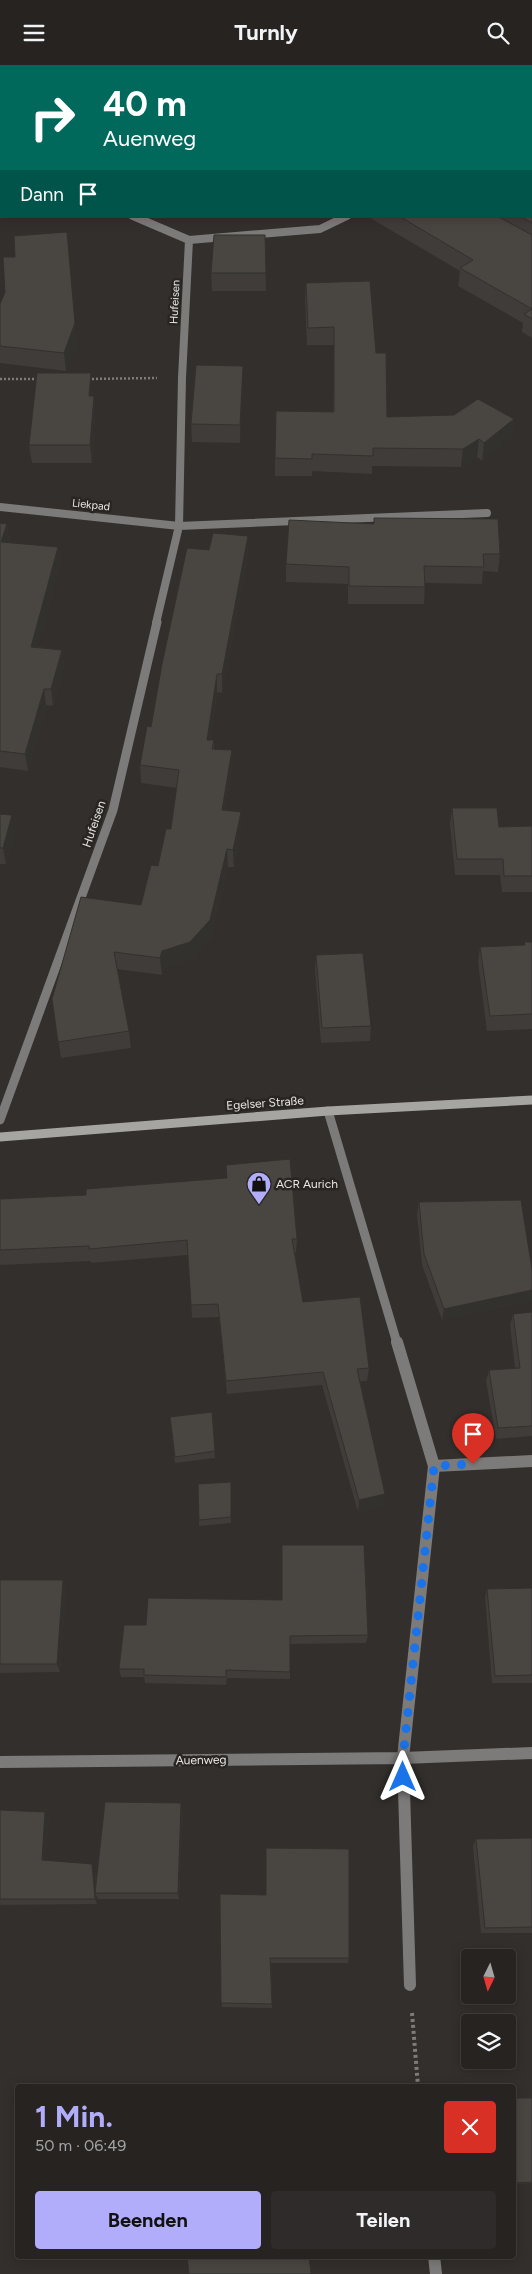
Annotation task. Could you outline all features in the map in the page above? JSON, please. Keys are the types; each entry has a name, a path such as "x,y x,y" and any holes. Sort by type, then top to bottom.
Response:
{"main road":[{"name":"Egelser Straße","path":"0,1137 328,1111 532,1100"}],"street":[{"path":"135,217 189,240 320,229 345,217"},
{"name":"Hufeisen","path":"0,1120 112,810 180,526 182,378 189,240"},
{"name":"Liekpad","path":"0,507 180,526"},
{"path":"180,526 487,513"},
{"path":"328,1111 434,1466 403,1758 410,1985"},
{"path":"434,1466 532,1461"},
{"name":"Auenweg","path":"0,1762 403,1758 532,1753"},
{"path":"434,2259 436,2274"}],"path":[{"path":"86,379 182,378"},
{"path":"0,379 48,379"},
{"path":"410,1985 418,2084"}],"building":[{"path":"401,217 499,217 532,235 532,309 460,268 473,260"},
{"path":"522,217 532,217 532,223"},
{"path":"67,232 75,323 64,353 0,346 0,304 5,292 3,257 15,257 14,236"},
{"path":"214,235 265,235 266,273 211,273"},
{"path":"370,281 376,353 386,353 387,417 454,415 478,399 514,419 484,443 479,439 463,449 373,448 373,456 312,454 312,459 275,458 276,411 334,412 334,327 308,328 306,283"},
{"path":"532,309 532,319 524,314"},
{"path":"196,365 243,366 240,425 191,424"},
{"path":"37,373 91,373 89,396 94,396 90,445 29,445"},
{"path":"374,518 498,519 500,554 483,554 484,567 424,566 425,587 349,586 349,567 286,564 289,520 374,524"},
{"path":"0,523 7,524 1,542 58,547 31,647 62,650 51,689 44,689 25,754 0,751"},
{"path":"213,533 248,536 222,674 217,674 207,740 214,740 212,749 232,750 222,810 241,812 233,850 227,849 210,920 190,942 162,951 160,958 114,952 129,1031 58,1042 52,999 81,897 141,905 151,865 158,866 166,829 171,829 179,770 140,765 147,726 151,727 162,664 187,548 209,550"},
{"path":"452,808 497,808 499,827 532,826 532,876 504,876 503,859 457,859"},
{"path":"0,814 12,815 3,848 0,848"},
{"path":"524,942 532,942 532,1014 490,1016 480,947 525,945"},
{"path":"363,953 371,1026 322,1028 316,955"},
{"path":"290,1159 297,1239 292,1239 303,1302 360,1297 369,1368 357,1369 385,1494 359,1500 323,1372 226,1381 218,1304 191,1305 187,1240 89,1249 89,1246 0,1250 0,1199 86,1195 86,1189 227,1178 226,1165"},
{"path":"521,1200 532,1269 532,1290 444,1309 424,1254 419,1202"},
{"path":"532,1312 532,1426 498,1428 489,1370 520,1368 513,1314"},
{"path":"212,1412 215,1451 175,1457 170,1417"},
{"path":"231,1482 231,1517 199,1520 198,1484"},
{"path":"282,1545 364,1545 368,1635 290,1636 290,1672 226,1670 226,1677 144,1675 144,1669 119,1669 124,1625 146,1625 148,1598 282,1600"},
{"path":"0,1580 63,1580 57,1664 0,1664"},
{"path":"532,1588 532,1675 495,1676 487,1589"},
{"path":"105,1802 181,1803 178,1893 95,1893"},
{"path":"0,1810 45,1812 42,1860 92,1864 95,1899 0,1899"},
{"path":"532,1838 532,1927 485,1928 476,1839"},
{"path":"266,1848 349,1849 349,1958 270,1958 272,2004 221,2003 220,1894 266,1895"},
{"path":"516,2098 532,2098 532,2182 516,2183"},
{"path":"187,2259 309,2259 311,2274 189,2274"}],"place":[{"name":"ACR Aurich","path":"259,1205"}],"route":[{"path":"403,1777 403,1758 434,1466 473,1464"}]}
